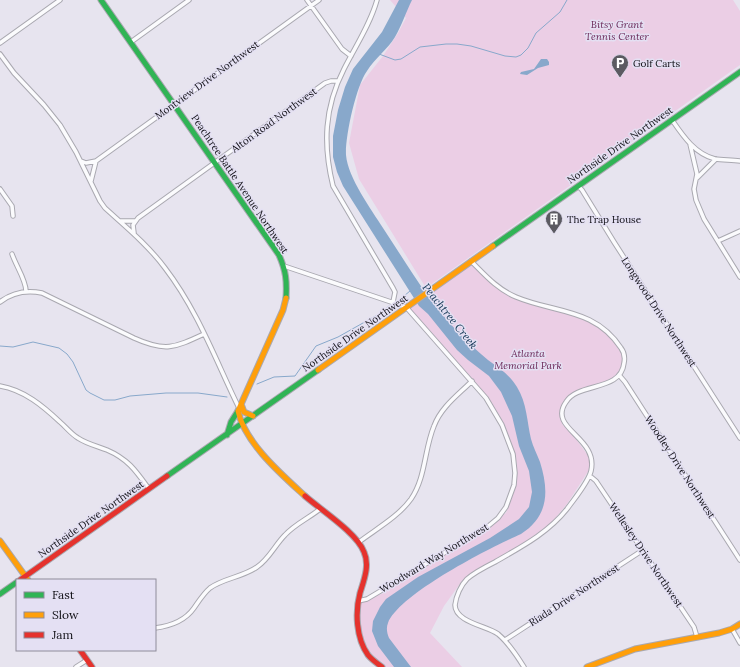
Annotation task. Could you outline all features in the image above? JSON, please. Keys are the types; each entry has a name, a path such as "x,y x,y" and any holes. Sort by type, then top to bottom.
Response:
{"main road":[{"name":"Peachtree Battle Avenue Northwest","path":"101,0 279,256 284,266 287,279 287,290 283,310 239,408 234,414 227,435"},
{"name":"Northside Drive Northwest","path":"27,578 148,489 227,435 472,260 740,72"},
{"path":"239,408 253,416"},
{"path":"239,408 238,418 241,425 262,453 290,482 359,542 365,552 367,563 366,574 356,611 357,620 366,650 371,658 382,667"},
{"path":"0,541 27,578"},
{"path":"0,594 16,583"},
{"path":"587,667 635,649 719,633 732,629 740,624"},
{"path":"81,651 92,667"}],"street":[{"path":"0,44 60,0"},
{"path":"131,42 189,0"},
{"path":"307,0 342,49 351,56"},
{"name":"Montview Drive Northwest","path":"96,161 318,0"},
{"path":"377,0 368,23 338,81 330,106 326,132 327,156 337,194 393,288 395,292 394,302"},
{"path":"0,54 14,73 53,116 72,143 100,201 105,208 135,234 174,280 190,306 239,408"},
{"name":"Alton Road Northwest","path":"135,221 214,162 325,83 338,81"},
{"path":"672,120 690,144 702,154 716,159 740,161"},
{"path":"690,144 697,170 697,178 694,189 696,200 704,220 740,277"},
{"path":"697,178 716,159"},
{"path":"81,161 86,163 96,161 91,182"},
{"name":"Longwood Drive Northwest","path":"578,186 582,190 740,438"},
{"path":"0,189 12,206 13,216"},
{"path":"120,221 135,221 133,225 135,234"},
{"path":"718,241 740,231"},
{"path":"12,254 25,282 26,291"},
{"path":"472,260 490,280 508,293 525,300 578,314 590,320 614,339 623,352 624,365 619,375 611,381 573,395 566,400 563,407 562,415 565,424 584,443 590,452 592,464 590,476 566,509 547,529 526,544 471,575 461,586 455,604 458,612 468,621 491,630 505,640 524,667"},
{"path":"284,266 394,302 406,308"},
{"path":"0,302 10,296 26,291 37,292 47,295 134,338 154,346 165,348 175,346 204,334"},
{"name":"Woodward Way Northwest","path":"358,601 368,599 486,528 498,518 506,507 515,479 513,454 496,413 472,381 406,308"},
{"name":"Woodley Drive Northwest","path":"619,375 626,382 740,560"},
{"path":"359,542 398,513 411,499 421,479 432,433 437,420 447,406 472,381"},
{"path":"0,386 11,388 31,398 45,408 78,438 114,453 125,460 134,468 148,489"},
{"name":"Wellesley Drive Northwest","path":"590,476 596,480 643,550 694,627 697,637"},
{"path":"156,628 178,622 191,612 209,589 219,583 259,566 286,534 320,509"},
{"name":"Riada Drive Northwest","path":"505,640 643,550"},
{"path":"732,629 740,643"},
{"path":"76,667 87,660"}],"green space":[{"name":"Bitsy Grant Tennis Center","path":"390,0 733,0 740,11 740,65 426,288 359,179 349,143 360,85 383,56 406,18"},
{"name":"Atlanta Memorial Park","path":"472,264 490,282 510,295 591,321 612,334 626,360 620,376 570,396 561,407 562,424 573,435 589,457 591,467 567,504 543,533 462,581 444,606 430,633 462,667 380,667 374,660 356,625 360,602 384,593 432,558 506,513 517,482 517,465 514,451 498,413 474,381 405,306 432,292"}],"water":[{"path":"399,0 412,0 395,37 370,66 359,88 355,99 347,136 346,155 348,164 355,183 367,203 419,283 438,309 467,341 484,357 508,375 517,387 523,399 531,439 540,462 545,483 542,511 530,527 521,534 489,549 447,572 409,599 396,611 388,623 387,629 389,638 411,667 394,667 378,646 372,631 373,621 380,607 386,599 418,577 490,538 519,519 529,507 532,492 529,471 519,446 512,416 501,392 489,376 457,350 428,314 419,306 343,186 337,172 333,157 333,136 338,110 345,87 353,69 382,32"},
{"path":"541,59 547,59 549,65 538,68 527,75 520,74 521,72 534,69"}],"waterway":[{"path":"379,54 395,60 401,59 420,47 457,44 471,46 505,56 516,57 521,55 528,48 536,33 560,12 567,0"},
{"path":"404,296 410,291"},
{"path":"257,384 274,377 295,376 316,346 338,337 379,314 389,306"},
{"path":"0,346 13,347 33,342 59,348 67,354 73,362 86,390 104,400 115,400 130,396 166,393 198,393 227,397"}],"traffic: fast":[{"path":"101,0 279,255 286,276 286,298"},
{"path":"493,246 740,72"},
{"path":"167,476 318,370"},
{"path":"227,435 231,422 238,411"},
{"path":"0,594 16,583"}],"traffic: slow":[{"path":"318,370 493,246"},
{"path":"286,298 283,310 238,411 248,435 256,446 275,468 305,496"},
{"path":"241,404 244,412 253,416"},
{"path":"0,541 27,579"},
{"path":"587,667 635,649 719,633 732,629 740,624"}],"traffic: jam":[{"path":"21,579 167,476"},
{"path":"305,496 338,522 354,537 364,552 366,557 365,578 357,608 359,633 368,655 382,667"},
{"path":"81,651 92,667"}],"place":[{"name":"Golf Carts","path":"620,78"},
{"name":"The Trap House","path":"554,234"}],"water label":[{"name":"Peachtree Creek","path":"450,316"}]}
